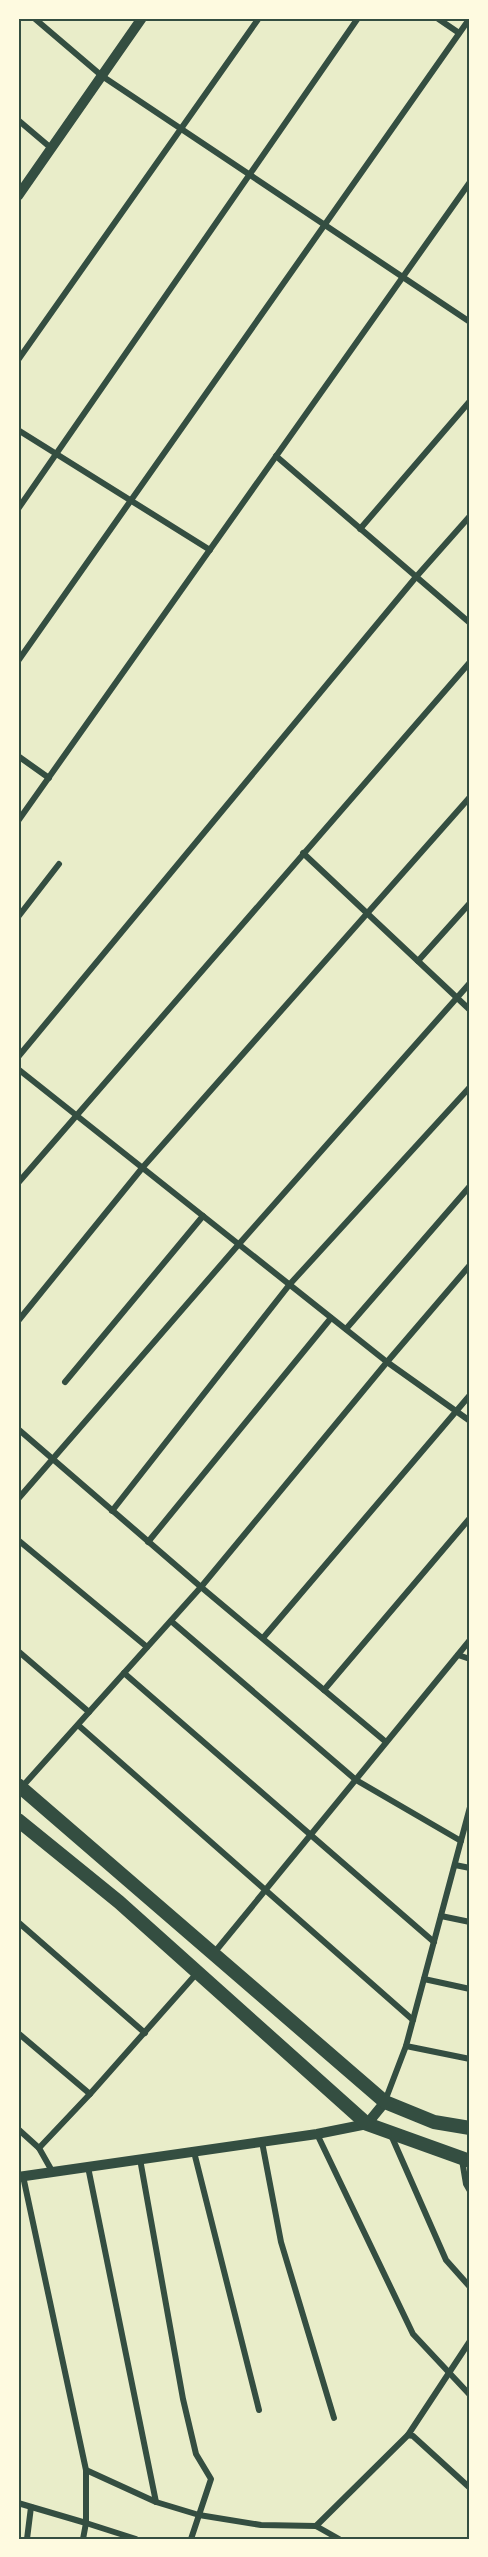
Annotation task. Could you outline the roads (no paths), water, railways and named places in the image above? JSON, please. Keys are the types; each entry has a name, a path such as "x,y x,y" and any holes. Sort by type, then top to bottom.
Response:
{"main road":[{"path":"19,1788 385,2102 434,2122 470,2128"},
{"path":"18,1820 119,1902 367,2124 466,2160"}],"street":[{"path":"34,18 102,76 470,322"},
{"path":"18,196 142,18"},
{"path":"18,360 259,18"},
{"path":"18,509 358,18"},
{"path":"437,18 459,33"},
{"path":"18,662 470,18"},
{"path":"18,120 51,148"},
{"path":"18,821 470,182"},
{"path":"360,529 470,401"},
{"path":"18,430 210,550"},
{"path":"276,456 470,623"},
{"path":"18,1057 470,516"},
{"path":"18,1183 470,662"},
{"path":"18,756 49,778"},
{"path":"18,1321 143,1167 470,796"},
{"path":"303,853 470,1010"},
{"path":"18,917 59,864"},
{"path":"418,961 470,903"},
{"path":"18,1499 470,983"},
{"path":"18,1069 387,1362 470,1421"},
{"path":"112,1511 290,1284 470,1087"},
{"path":"346,1329 470,1186"},
{"path":"65,1382 203,1216"},
{"path":"19,1788 201,1587 470,1265"},
{"path":"148,1542 331,1318"},
{"path":"263,1638 470,1395"},
{"path":"18,1429 148,1542 386,1742"},
{"path":"324,1690 470,1518"},
{"path":"18,1540 147,1647"},
{"path":"171,1621 356,1780 461,1841"},
{"path":"214,1953 470,1640"},
{"path":"18,1651 89,1712"},
{"path":"458,1654 470,1659"},
{"path":"124,1673 434,1942"},
{"path":"78,1725 413,2020"},
{"path":"83,2539 86,2523 86,2469 20,2176 317,2134 367,2124 385,2102 406,2046 470,1807"},
{"path":"455,1865 470,1868"},
{"path":"441,1916 470,1922"},
{"path":"18,1922 145,2032"},
{"path":"39,2148 197,1973"},
{"path":"424,1979 470,1989"},
{"path":"18,2033 90,2094"},
{"path":"406,2046 470,2059"},
{"path":"18,2129 39,2148 52,2172"},
{"path":"390,2133 446,2260 470,2287"},
{"path":"317,2134 412,2334 470,2395"},
{"path":"262,2142 281,2242 334,2418"},
{"path":"194,2152 259,2410"},
{"path":"140,2160 183,2399 196,2454 211,2479 191,2539"},
{"path":"466,2160 465,2184 470,2190"},
{"path":"88,2167 156,2502"},
{"path":"316,2526 408,2435 470,2341"},
{"path":"408,2435 413,2436 470,2488"},
{"path":"86,2469 156,2502 199,2516 261,2525 316,2526 339,2539"},
{"path":"18,2503 136,2539"},
{"path":"27,2539 31,2507"}]}
